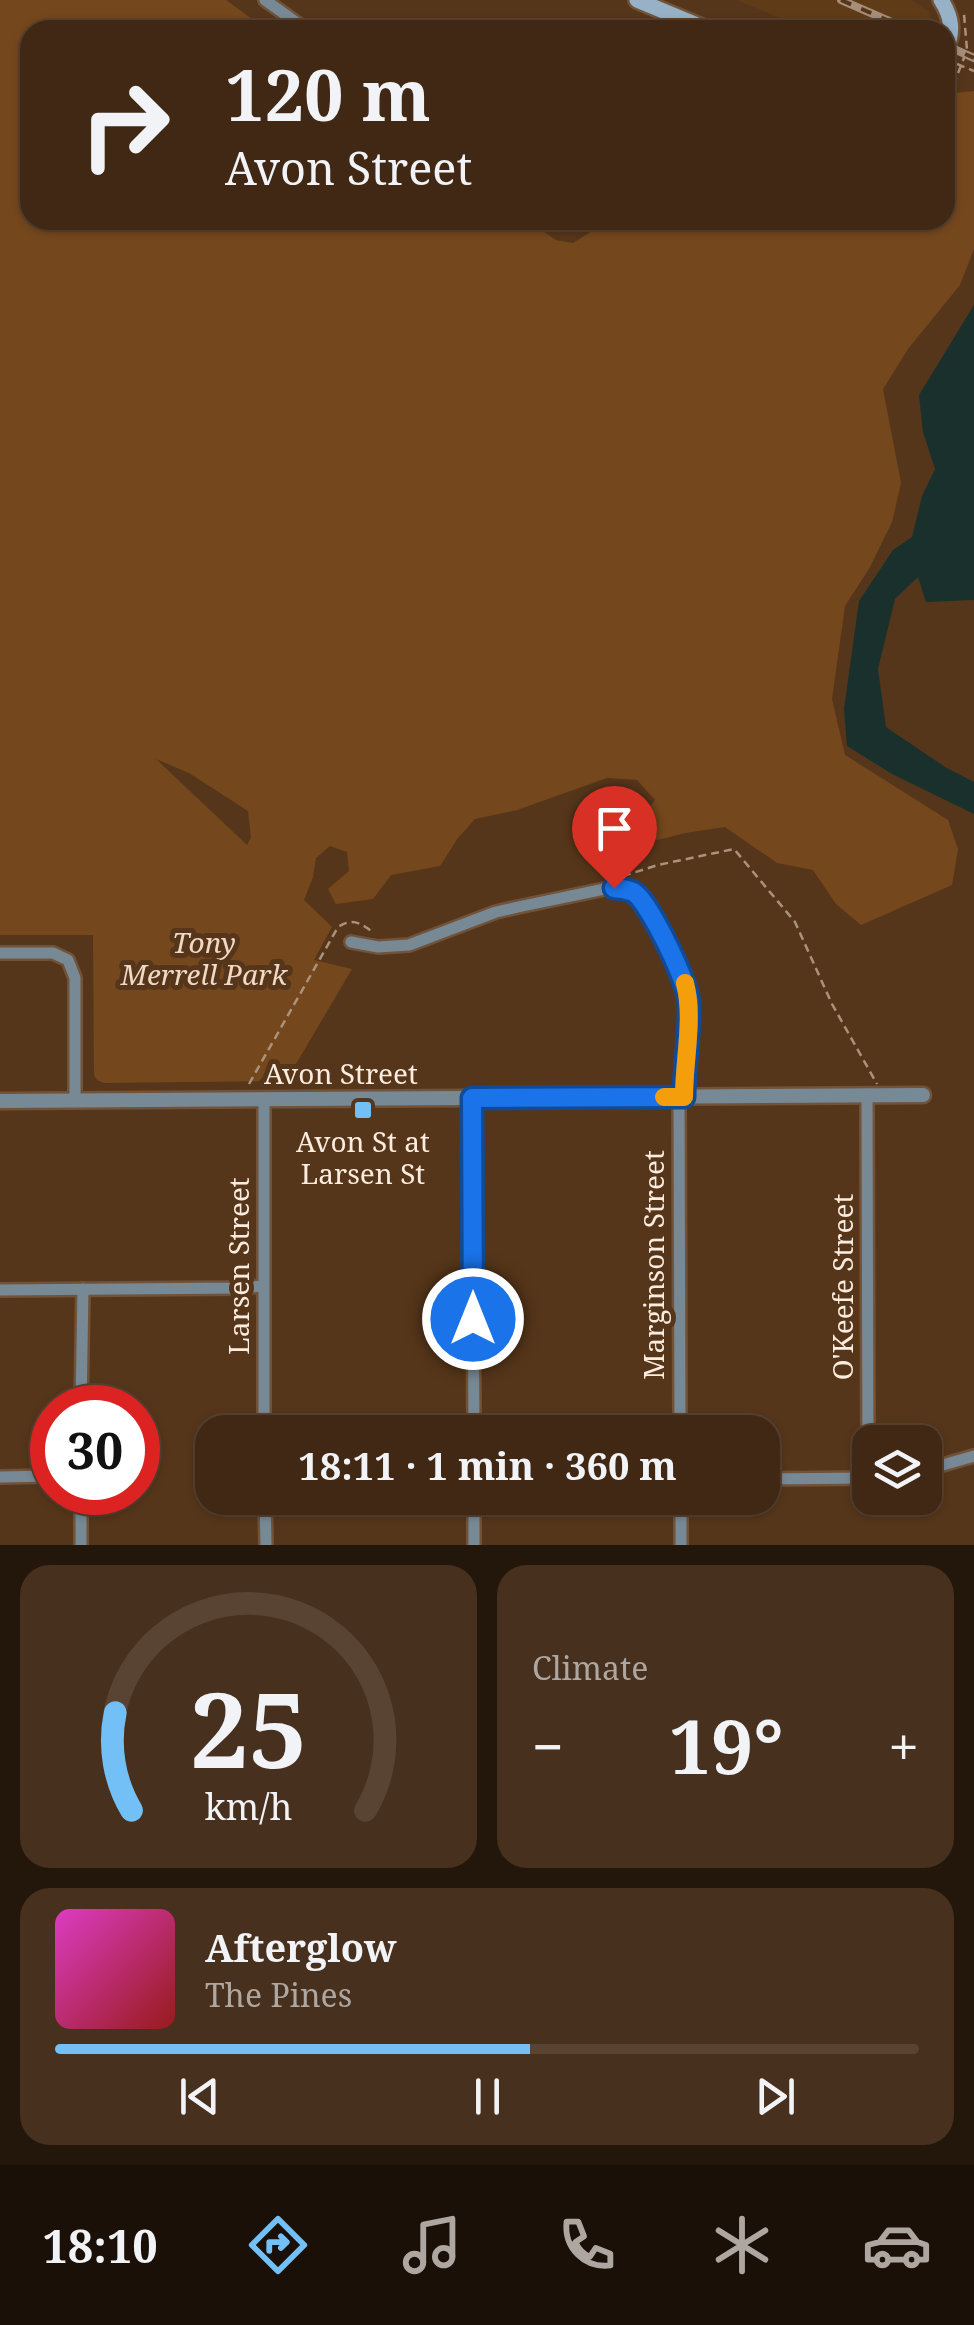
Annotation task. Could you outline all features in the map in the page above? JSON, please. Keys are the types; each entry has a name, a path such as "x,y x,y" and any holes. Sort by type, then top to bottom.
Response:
{"main road":[{"path":"636,0 672,20"}],"street":[{"path":"265,0 293,20"},
{"name":"Marginson Street","path":"351,942 378,947 410,945 496,912 614,888 632,891 643,902 683,976 690,1001 682,1097 680,1415"},
{"path":"0,953 52,953 68,960 75,978 75,1101"},
{"name":"Avon Street","path":"0,1101 923,1095"},
{"name":"O'Keefe Street","path":"867,1096 869,1425"},
{"path":"472,1098 474,1415"},
{"name":"Larsen Street","path":"264,1100 264,1415"},
{"path":"0,1290 263,1286"},
{"path":"81,1385 82,1289"},
{"path":"942,1465 974,1456"},
{"path":"0,1477 30,1476"},
{"path":"780,1479 852,1478"},
{"path":"81,1515 82,1545"},
{"path":"265,1515 266,1545"},
{"path":"474,1515 474,1545"},
{"path":"681,1515 681,1545"}],"path":[{"path":"955,80 967,47"},
{"path":"619,876 734,848 795,922 832,1004 884,1096"},
{"path":"637,873 643,881"},
{"path":"248,1091 338,927 360,922 378,935"}],"shaded area":[{"path":"736,0 911,0 928,11 931,20 786,20"}],"green space":[{"name":"Tony Merrell Park","path":"0,0 226,0 253,20 20,20 20,230 542,230 556,240 573,243 594,230 955,230 955,93 974,91 974,249 960,285 908,349 883,389 901,483 892,522 845,606 832,699 845,755 948,820 958,849 952,885 861,925 836,904 813,870 777,863 725,827 610,852 613,833 641,818 655,800 637,780 607,778 517,810 475,819 440,866 391,875 373,899 336,904 328,889 349,871 347,852 330,846 316,858 304,900 332,927 314,960 352,969 286,1081 97,1080 93,935 0,935","holes":["156,759 189,773 248,811 251,838 247,845"]}],"water":[{"path":"974,305 974,600 926,602 918,577 895,599 878,669 886,727 974,782 974,814 892,774 847,746 844,709 859,601 893,550 912,537 922,496 935,469 923,432 919,395"}],"railway":[{"path":"841,0 887,20"},
{"path":"955,49 974,58"}],"slow traffic":[{"path":"664,1097 684,1097 690,1001 685,983"}],"place":[{"name":"Avon St at Larsen St","path":"363,1110"}],"route":[{"path":"473,1319 472,1098 684,1097 690,1001 683,976 643,902 632,891 614,888"}]}
